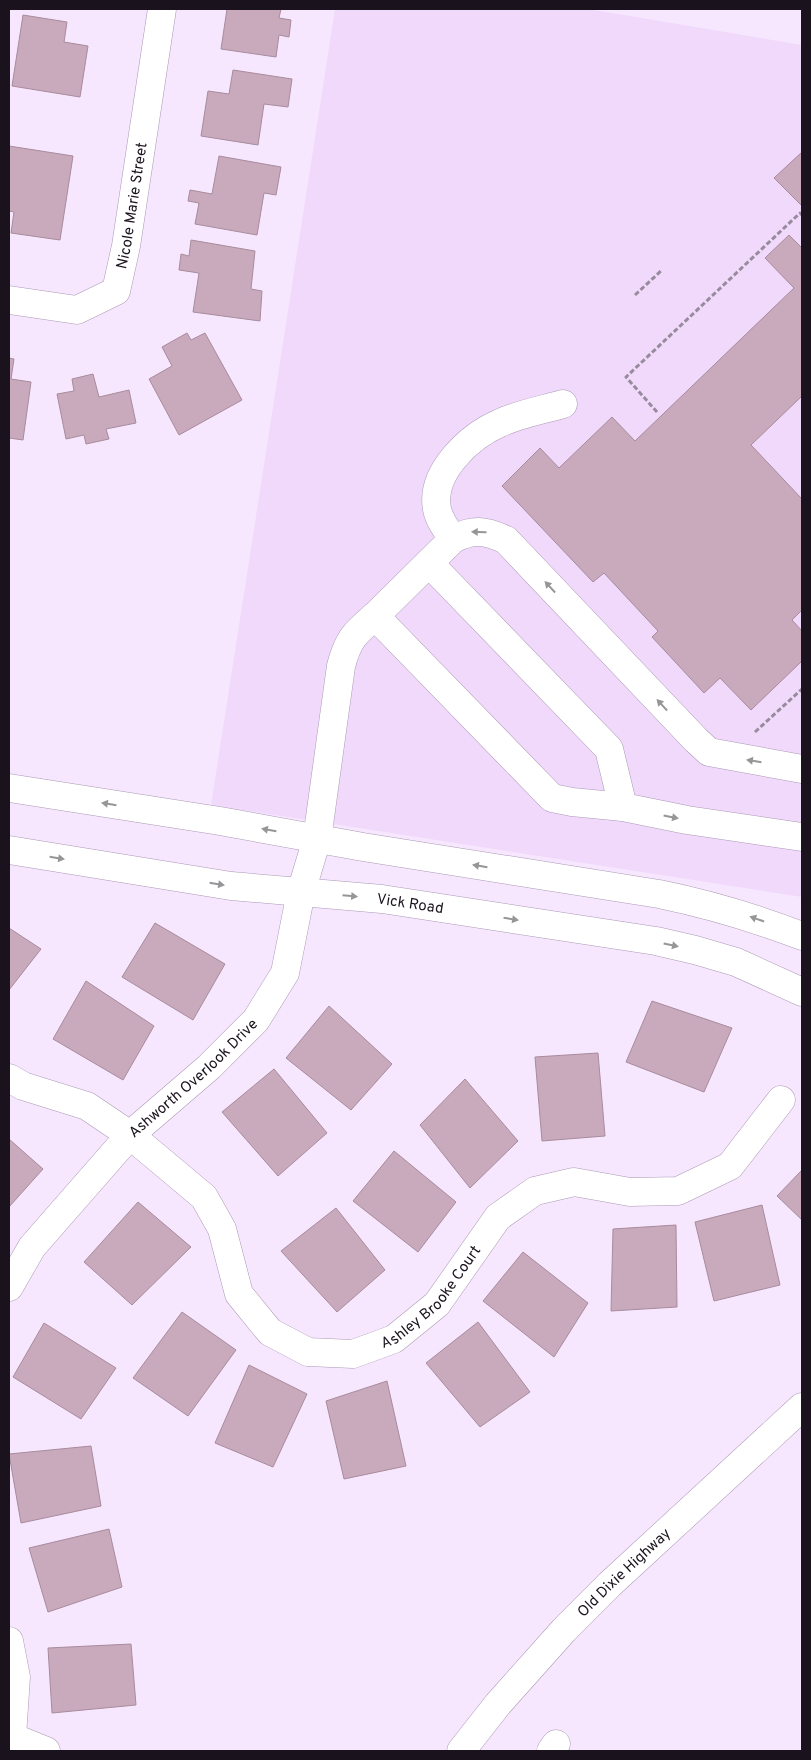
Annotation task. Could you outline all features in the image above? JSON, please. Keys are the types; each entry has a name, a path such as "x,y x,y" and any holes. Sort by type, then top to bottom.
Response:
{"street":[{"name":"Nicole Marie Street","path":"9,300 77,310 116,291 126,246 162,9"},
{"path":"563,404 501,422 476,436 453,458 443,475 436,497 437,510 441,522 453,539 466,532 480,532 491,533 506,540 709,752 802,769"},
{"name":"Ashworth Overlook Drive","path":"9,1287 32,1247 130,1135 209,1067 256,1020 285,972 301,892 317,839 341,666 345,650 354,634 375,616 453,539"},
{"path":"429,562 609,749 623,807"},
{"path":"375,616 552,798 623,807 687,820 802,837"},
{"path":"9,788 659,894 714,906 754,918 802,936"},
{"name":"Vick Road","path":"9,850 231,886 382,899 656,941 736,962 802,992"},
{"name":"Ashley Brooke Court","path":"9,1078 23,1086 87,1106 130,1135 204,1197 222,1229 239,1294 270,1332 308,1352 353,1354 394,1340 437,1304 498,1217 535,1191 574,1182 630,1192 678,1191 730,1166 781,1100"},
{"name":"Old Dixie Highway","path":"461,1751 522,1676 564,1630 610,1584 802,1407"},
{"path":"9,1641 16,1677 11,1742 46,1751"}],"path":[{"path":"657,412 626,377 800,212 802,214"},
{"path":"635,295 662,270"},
{"path":"754,733 802,689"}],"shaded area":[{"path":"335,9 588,9 802,45 802,897 211,805"}],"building":[{"path":"227,9 281,9 279,18 291,20 289,37 279,35 276,57 221,49"},
{"path":"23,15 67,22 64,42 88,46 80,97 12,86"},
{"path":"233,70 292,79 288,107 264,104 258,145 201,136 208,91 229,94"},
{"path":"9,146 73,156 60,240 11,233 14,212 9,211"},
{"path":"802,152 802,206 774,178"},
{"path":"219,156 281,167 276,195 264,193 257,235 195,224 199,203 188,201 190,190 212,194"},
{"path":"789,235 802,248 802,396 751,445 802,499 802,610 792,620 802,631 802,661 751,710 720,678 704,693 652,637 658,631 604,573 593,582 502,486 540,448 559,468 612,417 635,441 794,288 765,258"},
{"path":"191,240 255,251 251,289 262,291 260,321 193,312 199,273 179,270 181,254 189,256"},
{"path":"187,333 191,340 205,333 242,400 179,435 149,379 172,366 162,347"},
{"path":"9,358 14,359 11,379 31,382 23,440 9,438"},
{"path":"93,374 99,397 129,390 136,423 106,429 109,439 86,444 84,435 66,439 57,394 74,391 72,379"},
{"path":"155,923 225,964 193,1020 122,977"},
{"path":"9,928 41,949 9,990"},
{"path":"86,981 154,1026 123,1080 53,1039"},
{"path":"652,1001 732,1028 704,1092 626,1062"},
{"path":"329,1006 392,1064 351,1110 286,1058"},
{"path":"598,1053 605,1136 542,1141 535,1057"},
{"path":"274,1069 327,1133 278,1176 222,1112"},
{"path":"465,1079 518,1141 470,1188 420,1125"},
{"path":"9,1139 43,1169 9,1207"},
{"path":"394,1151 456,1202 418,1252 353,1201"},
{"path":"802,1170 802,1220 777,1196"},
{"path":"138,1202 191,1247 132,1305 84,1262"},
{"path":"762,1205 780,1285 714,1301 695,1222"},
{"path":"336,1208 385,1270 337,1312 281,1251"},
{"path":"676,1225 677,1307 611,1311 613,1229"},
{"path":"523,1252 588,1303 554,1357 483,1301"},
{"path":"182,1312 236,1350 188,1416 133,1378"},
{"path":"478,1322 530,1392 480,1427 426,1363"},
{"path":"44,1323 116,1368 81,1419 13,1377"},
{"path":"249,1365 307,1394 273,1467 215,1443"},
{"path":"387,1381 406,1466 344,1479 326,1401"},
{"path":"91,1446 101,1506 21,1523 9,1454"},
{"path":"109,1529 122,1587 48,1612 29,1548"},
{"path":"131,1644 136,1705 52,1713 48,1648"}]}
